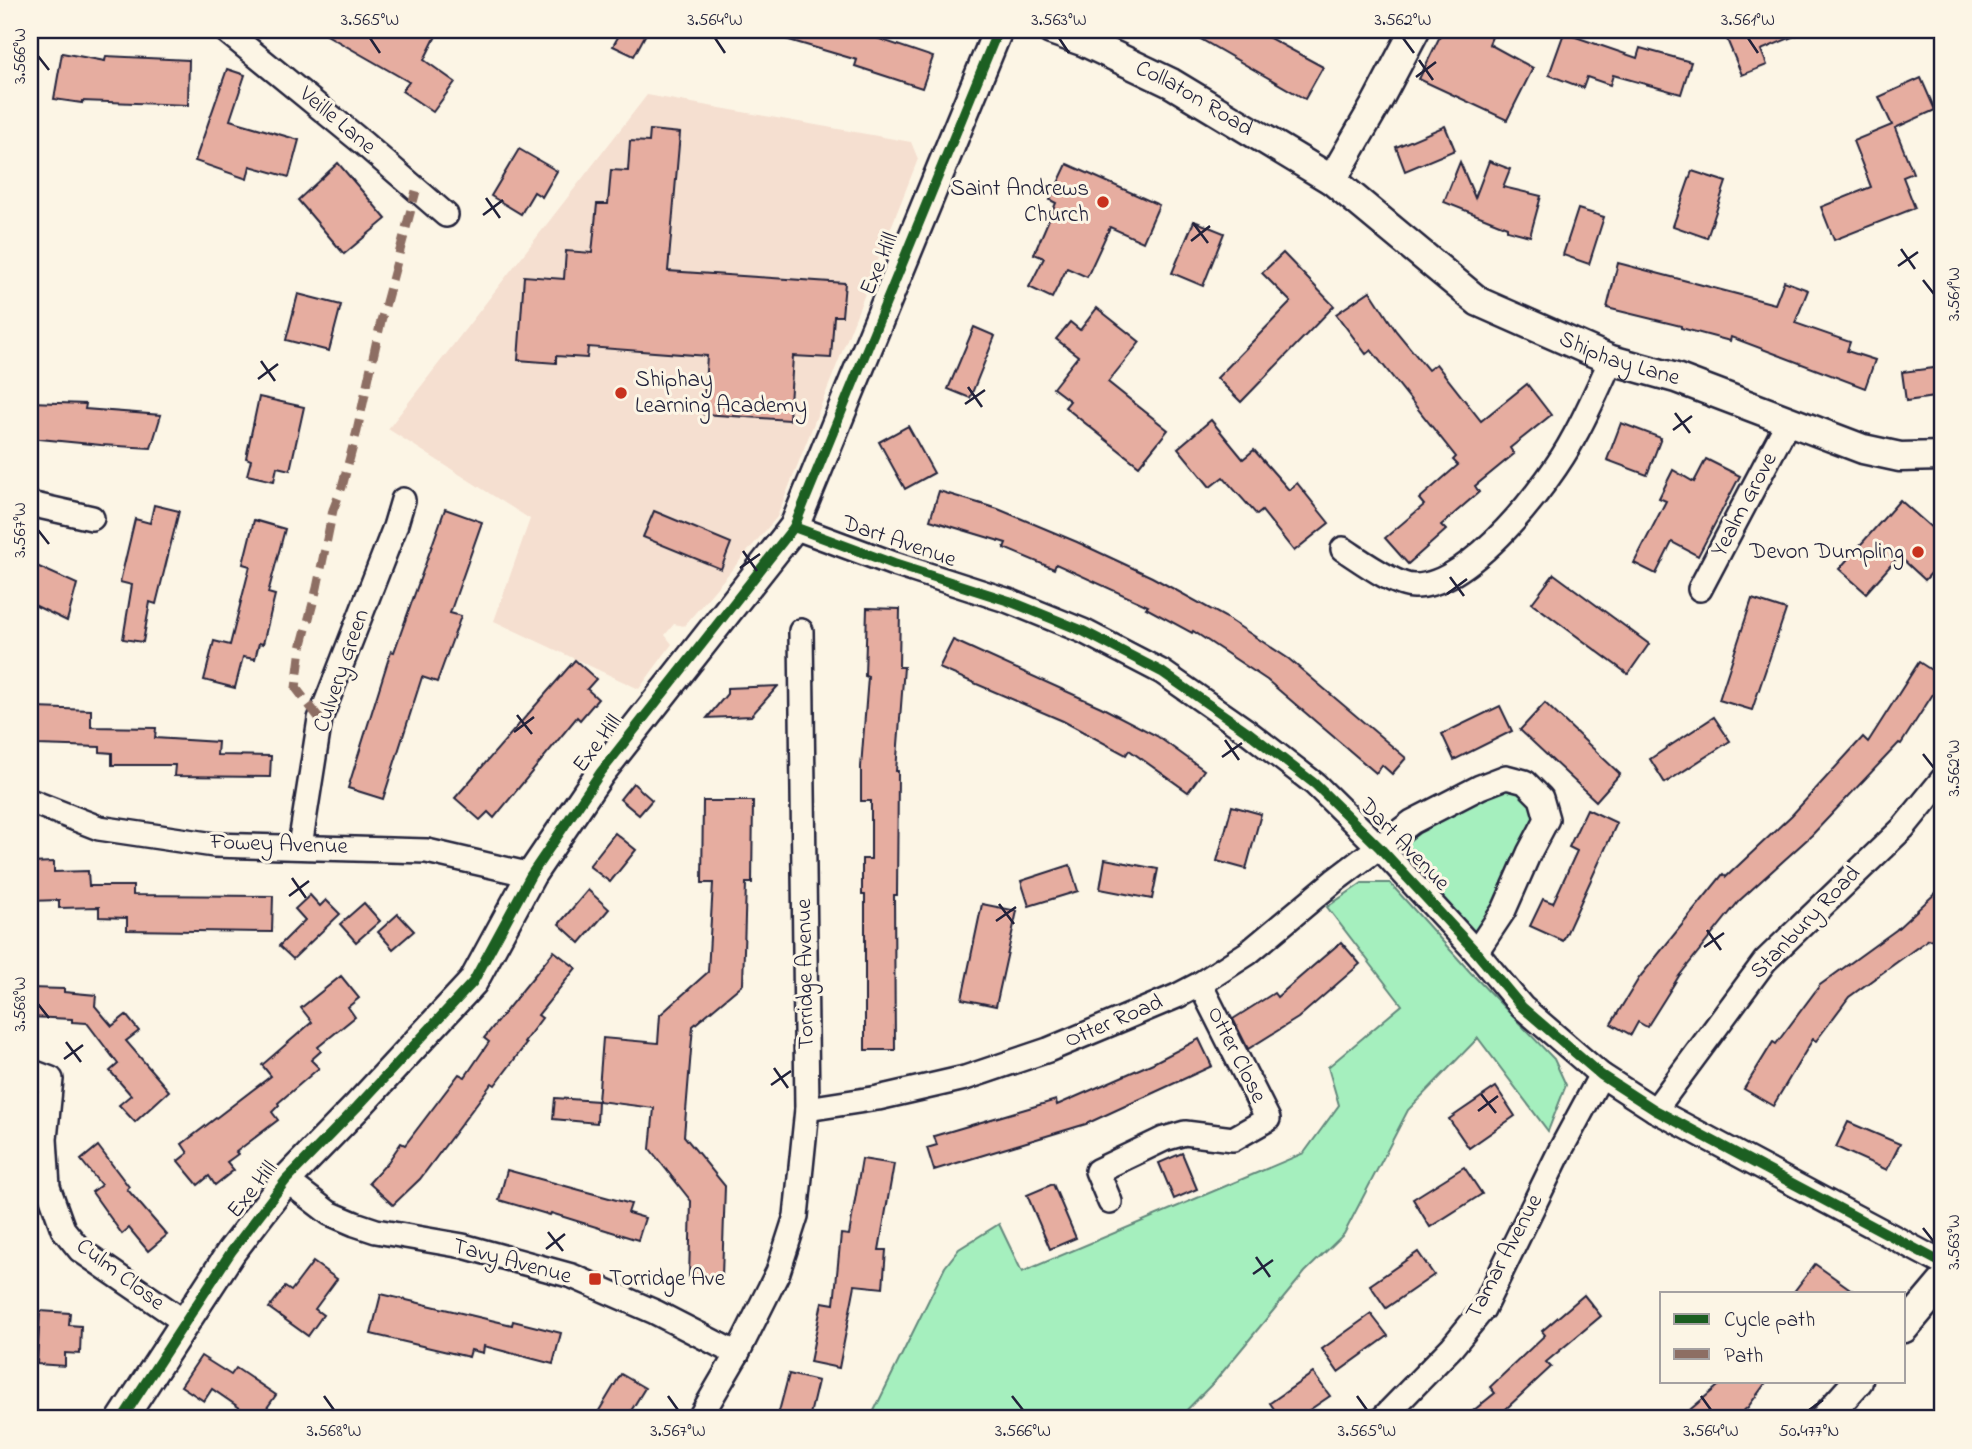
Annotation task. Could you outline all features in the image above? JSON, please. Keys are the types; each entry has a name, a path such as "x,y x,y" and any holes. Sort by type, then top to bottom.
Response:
{"street":[{"name":"Veille Lane","path":"225,30 353,134 446,215"},
{"name":"Exe Hill","path":"122,1419 231,1252 286,1180 473,982 531,876 601,772 794,527 998,30"},
{"name":"Collaton Road","path":"1051,30 1171,83 1332,180"},
{"path":"1332,180 1415,30"},
{"name":"Shiphay Lane","path":"1332,180 1479,302 1611,360 1675,378 1863,449 1900,457 1942,456"},
{"path":"1343,549 1385,576 1413,587 1446,580 1483,552 1532,500 1573,439 1611,360"},
{"name":"Yealm Grove","path":"1700,589 1789,421"},
{"name":"Culvery Green","path":"300,846 320,719 403,500"},
{"path":"30,504 92,518"},
{"name":"Dart Avenue","path":"794,527 894,564 1009,601 1083,631 1161,672 1248,732 1315,785 1380,848 1476,952 1522,1007 1601,1075 1655,1110 1942,1262"},
{"name":"Torridge Avenue","path":"699,1419 737,1354 778,1272 796,1216 807,1109 801,631"},
{"name":"Otter Road","path":"807,1109 878,1098 965,1078 1048,1050 1177,996 1248,953 1334,881 1412,822 1450,801 1506,777 1525,782 1541,798 1547,819 1504,911 1476,952"},
{"name":"Stanbury Road","path":"1655,1110 1765,961 1903,828 1942,780"},
{"name":"Fowey Avenue","path":"30,801 99,828 214,845 427,850 531,876"},
{"name":"Otter Close","path":"1110,1202 1097,1171 1164,1139 1185,1133 1233,1139 1268,1119 1200,984"},
{"name":"Culm Close","path":"30,1071 51,1079 45,1139 48,1187 63,1230 80,1250 186,1323"},
{"name":"Tamar Avenue","path":"1382,1419 1452,1347 1483,1309 1541,1189 1601,1075"},
{"name":"Tavy Avenue","path":"286,1180 329,1213 355,1224 376,1231 463,1246 572,1276 655,1312 737,1354"},
{"path":"1906,1326 1942,1283"},
{"path":"1824,1419 1857,1382"}],"shaded area":[{"name":"Shiphay Learning Academy","path":"647,95 911,142 918,159 777,517 684,626 674,624 665,635 672,644 639,689 494,621 530,519 388,429"}],"green space":[{"path":"1506,777 1547,819 1476,952 1380,848"},
{"path":"1362,883 1390,883 1554,1059 1566,1085 1548,1131 1478,1038 1408,1110 1344,1234 1305,1272 1216,1380 1178,1419 870,1419 945,1267 959,1249 999,1224 1022,1272 1304,1153 1339,1105 1328,1067 1402,1005 1327,907"}],"building":[{"path":"318,30 439,30 424,60 455,82 433,112 402,91 409,82"},
{"path":"622,30 648,30 634,56 613,46"},
{"path":"773,30 853,30 933,57 922,88 855,66 857,60 772,35"},
{"path":"1185,30 1255,30 1323,67 1305,99"},
{"path":"1443,30 1495,30 1489,44 1533,68 1507,120 1419,79"},
{"path":"1723,30 1809,30 1761,50 1767,65 1742,75"},
{"path":"1564,33 1637,58 1640,48 1691,62 1681,94 1613,75 1610,85 1587,77 1583,88 1549,75"},
{"path":"62,53 105,61 106,56 189,60 188,105 82,103 54,99"},
{"path":"227,69 245,75 230,120 299,140 289,177 250,166 247,179 195,161"},
{"path":"1921,78 1935,110 1895,128 1913,173 1903,177 1915,208 1834,240 1821,207 1871,187 1853,141 1892,125 1879,97"},
{"path":"1445,126 1455,150 1405,171 1396,147"},
{"path":"650,130 680,133 668,271 845,283 842,316 834,316 831,358 793,356 789,420 703,414 707,356 588,347 587,358 556,356 556,363 518,360 524,276 564,279 566,251 592,253 597,204 608,204 611,170 628,171 630,141 649,142"},
{"path":"519,149 557,171 542,197 534,192 521,214 491,196"},
{"path":"1489,161 1510,169 1503,187 1541,196 1530,236 1507,230 1507,227 1444,202 1460,162 1475,198"},
{"path":"338,163 386,219 344,254 298,200"},
{"path":"1067,164 1159,205 1143,242 1110,227 1087,277 1067,268 1052,298 1029,287 1044,258 1034,254 1056,203 1050,200"},
{"path":"1692,171 1726,182 1707,238 1673,226"},
{"path":"1578,209 1604,217 1589,264 1563,255"},
{"path":"1194,221 1224,233 1203,286 1172,273"},
{"path":"1283,253 1334,306 1241,402 1217,378 1291,302 1262,273"},
{"path":"1618,263 1775,304 1784,281 1808,290 1795,323 1850,342 1847,351 1875,360 1865,388 1731,337 1730,341 1607,308"},
{"path":"1370,291 1396,331 1428,370 1436,364 1481,421 1527,384 1551,415 1510,448 1514,454 1475,486 1479,492 1441,525 1446,530 1408,564 1385,538 1424,505 1419,499 1458,465 1453,460 1456,457 1371,350 1366,354 1336,314"},
{"path":"298,294 341,305 329,351 286,340"},
{"path":"1097,308 1140,342 1108,382 1168,430 1139,466 1065,407 1070,401 1053,388 1078,356 1056,339 1070,322 1080,330"},
{"path":"974,327 995,336 970,398 948,389"},
{"path":"1942,367 1942,396 1906,401 1902,372"},
{"path":"259,397 304,407 290,470 277,467 274,481 247,475 251,460 246,458"},
{"path":"30,402 86,404 85,409 161,415 151,448 30,438"},
{"path":"1211,420 1243,459 1254,450 1289,490 1297,483 1329,523 1294,551 1262,511 1257,515 1223,477 1210,487 1178,448"},
{"path":"1621,423 1661,438 1647,475 1607,460"},
{"path":"908,426 934,473 905,489 879,442"},
{"path":"1706,459 1740,476 1698,556 1672,542 1656,574 1634,563 1666,501 1659,498 1673,470 1694,482"},
{"path":"939,491 998,509 1077,542 1152,577 1225,617 1289,659 1406,758 1392,774 1382,765 1376,773 1267,680 1193,631 1192,633 1146,608 1148,606 1056,564 1054,569 1004,548 1006,543 930,520"},
{"name":"Devon Dumpling","path":"1900,500 1942,537 1942,561 1925,580 1899,556 1866,593 1839,569"},
{"path":"154,505 179,511 156,604 150,602 143,642 123,639 132,585 120,582 135,519 150,523"},
{"path":"445,509 482,522 450,613 461,616 437,682 422,677 383,799 348,788 391,651 394,652"},
{"path":"654,511 731,543 721,569 643,537"},
{"path":"254,520 285,529 268,593 275,595 263,644 259,643 255,659 243,657 235,688 204,680 214,641 230,645 250,566 243,564"},
{"path":"30,563 77,584 67,621 30,603"},
{"path":"1554,574 1649,644 1628,674 1532,603"},
{"path":"1752,599 1786,610 1752,710 1719,700"},
{"path":"867,608 900,609 899,667 904,667 896,771 895,1050 865,1050 865,895 862,895 862,859 871,859 871,801 861,801 861,767 868,677 865,676"},
{"path":"953,640 1101,707 1157,736 1204,770 1188,792 1129,750 1126,755 1063,721 939,668"},
{"path":"575,660 596,679 587,689 598,699 580,720 577,717 494,818 488,812 480,820 455,798"},
{"path":"1919,662 1942,677 1942,680 1901,744 1899,743 1812,835 1739,901 1679,976 1647,1027 1638,1022 1631,1035 1611,1024 1639,978 1723,874 1726,877 1792,815 1863,737 1868,742"},
{"path":"778,686 751,716 707,718 727,694 727,688"},
{"path":"1545,703 1620,774 1596,801 1520,730"},
{"path":"1500,706 1512,731 1454,760 1442,734"},
{"path":"36,708 91,710 91,727 156,728 155,738 218,742 217,755 271,756 270,777 174,776 175,765 112,765 112,753 100,752 100,747 37,745"},
{"path":"1714,717 1730,741 1665,783 1650,759"},
{"path":"633,783 652,800 639,815 620,799"},
{"path":"703,801 753,801 752,883 746,883 743,984 693,1026 684,1136 725,1186 722,1276 689,1277 691,1201 650,1149 654,1108 598,1101 603,1038 658,1043 660,1015 708,972 713,883 702,883"},
{"path":"1232,806 1261,814 1246,869 1217,861"},
{"path":"1587,809 1617,823 1563,941 1530,926 1543,899 1553,903 1577,851 1569,847"},
{"path":"615,833 636,850 610,882 589,866"},
{"path":"1105,859 1158,869 1152,899 1100,889"},
{"path":"54,862 54,872 88,871 89,886 133,886 133,895 273,896 272,932 127,930 127,918 99,917 99,907 59,908 59,900 30,901 30,863"},
{"path":"1070,865 1078,891 1029,906 1021,881"},
{"path":"1942,887 1942,929 1931,940 1849,997 1816,1041 1813,1039 1773,1106 1744,1089 1773,1042 1776,1044 1820,985 1896,930"},
{"path":"588,890 609,909 580,943 559,924"},
{"path":"310,895 320,906 326,900 340,914 293,959 279,946 305,920 295,909"},
{"path":"364,903 380,921 356,942 340,924"},
{"path":"982,904 1017,911 996,1006 962,999"},
{"path":"398,914 414,931 393,949 378,932"},
{"path":"1341,942 1360,964 1298,1018 1248,1049 1233,1019 1274,993 1277,997"},
{"path":"554,951 576,968 538,1015 542,1018 495,1085 492,1083 420,1179 393,1205 369,1183 401,1143 405,1145 459,1074 465,1077 489,1042 484,1038"},
{"path":"341,976 359,998 348,1007 355,1017 318,1047 321,1051 311,1060 319,1068 278,1103 272,1112 278,1120 227,1162 234,1170 215,1185 209,1176 198,1185 178,1161 188,1153 182,1144 271,1076 262,1065 312,1022 301,1008"},
{"path":"30,988 64,989 64,992 96,995 95,1006 112,1026 126,1015 139,1031 126,1041 169,1091 135,1122 119,1105 131,1095 110,1071 118,1064 87,1023 72,1022 72,1019 30,1017"},
{"path":"1199,1039 1212,1066 1086,1124 934,1170 927,1148 937,1145 934,1136 1056,1100 1057,1105 1153,1063"},
{"path":"1496,1087 1515,1116 1469,1148 1449,1119"},
{"path":"555,1098 598,1101 597,1123 553,1119"},
{"path":"1848,1122 1900,1144 1887,1170 1836,1147"},
{"path":"98,1146 129,1187 127,1189 167,1235 148,1251 129,1228 122,1234 92,1192 101,1185 81,1160"},
{"path":"1182,1153 1197,1189 1174,1199 1159,1163"},
{"path":"862,1159 894,1164 879,1250 886,1250 883,1288 855,1285 839,1368 810,1362 822,1302 834,1304 841,1234 849,1235"},
{"path":"1464,1167 1482,1194 1430,1227 1413,1199"},
{"path":"507,1170 631,1204 628,1213 645,1218 638,1240 499,1200"},
{"path":"1053,1184 1076,1238 1050,1249 1027,1195"},
{"path":"1418,1252 1434,1275 1386,1308 1370,1285"},
{"path":"313,1262 337,1279 315,1309 323,1315 308,1336 269,1308 285,1287 291,1291"},
{"path":"1815,1264 1855,1292 1794,1292"},
{"path":"381,1294 512,1325 513,1321 561,1333 553,1364 484,1346 483,1353 471,1350 469,1357 371,1334"},
{"path":"1584,1295 1601,1316 1546,1362 1551,1367 1495,1419 1463,1419 1495,1393 1490,1387 1545,1335 1542,1331"},
{"path":"40,1311 70,1313 69,1325 81,1326 80,1354 65,1353 65,1366 37,1364"},
{"path":"1371,1314 1388,1336 1338,1372 1322,1349"},
{"path":"201,1356 231,1375 236,1368 276,1395 259,1419 212,1389 204,1401 181,1386"},
{"path":"1313,1373 1330,1396 1296,1419 1281,1419 1270,1403"},
{"path":"621,1374 645,1388 626,1419 594,1419"},
{"path":"789,1374 818,1381 809,1419 777,1419"},
{"path":"1723,1382 1766,1382 1748,1407 1734,1419 1679,1419"}],"marked path":[{"path":"320,719 296,688 301,648 333,510 357,431 381,321 416,191"}],"cycle path":[{"path":"122,1419 231,1252 286,1180 473,982 531,875 601,772 794,527 998,30"},
{"path":"794,527 894,564 1009,601 1083,631 1162,672 1248,732 1315,784 1380,848 1476,952 1522,1007 1601,1075 1655,1110 1942,1263"}],"place":[{"name":"Saint Andrews Church","path":"1103,202"},
{"name":"Shiphay Learning Academy","path":"621,393"},
{"name":"Devon Dumpling","path":"1918,552"},
{"name":"Torridge Ave","path":"595,1279"}]}
